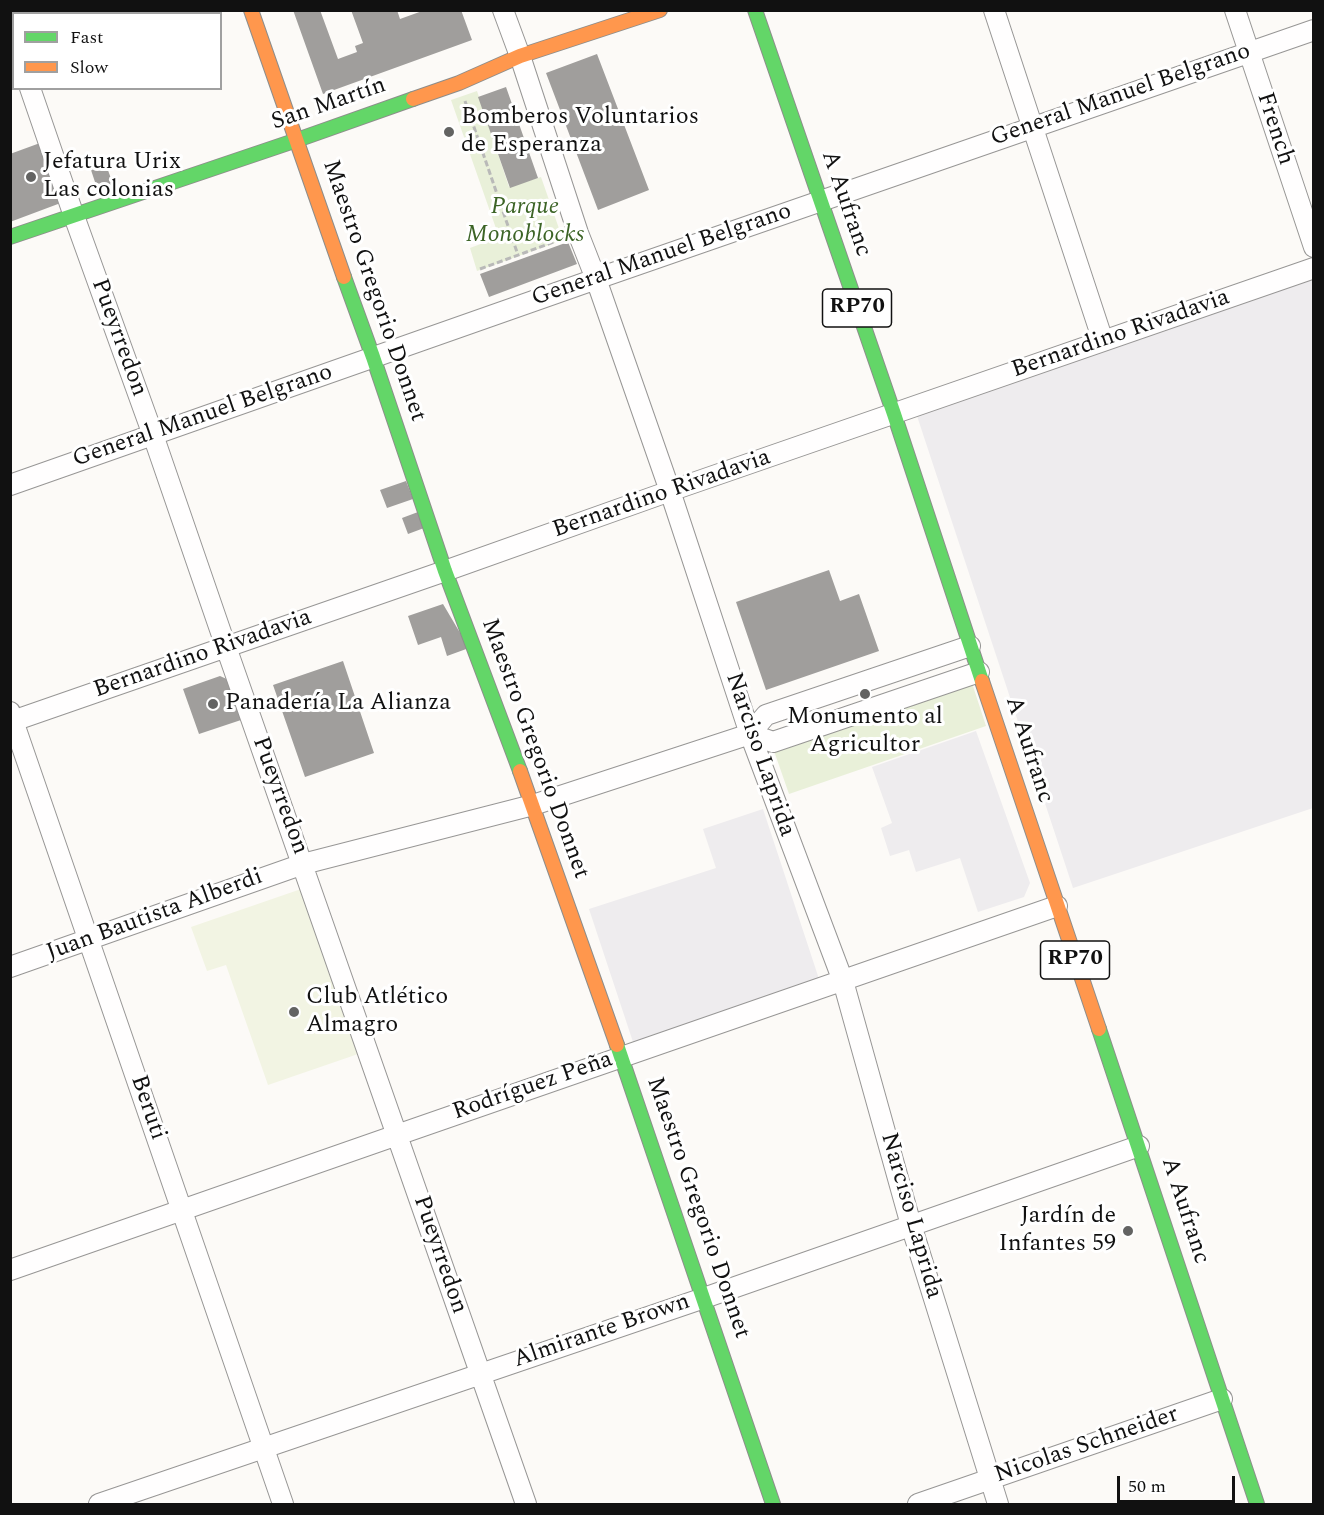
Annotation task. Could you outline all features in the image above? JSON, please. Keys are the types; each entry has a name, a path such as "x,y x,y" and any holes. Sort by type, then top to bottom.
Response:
{"main road":[{"name":"Maestro Gregorio Donnet","path":"251,10 332,244 374,357 444,571 533,805 773,1504"},
{"name":"San Martín","path":"10,237 297,140 459,82 520,56 660,10"},
{"name":"A Aufranc","path":"755,10 894,414 1257,1504"}],"street":[{"name":"Narciso Laprida","path":"503,10 578,233 670,491 750,734 843,981 911,1225 998,1504"},
{"path":"994,10 1103,342"},
{"name":"French","path":"1235,10 1314,247"},
{"name":"General Manuel Belgrano","path":"10,485 1314,30"},
{"name":"Pueyrredon","path":"31,90 526,1504"},
{"name":"Bernardino Rivadavia","path":"11,718 226,647 1314,268"},
{"name":"Juan Bautista Alberdi","path":"10,967 303,864 533,805 750,734 766,715 970,646"},
{"path":"750,734 773,742 979,672"},
{"name":"Beruti","path":"11,718 90,939 283,1504"},
{"name":"Rodríguez Peña","path":"10,1270 1057,906"},
{"name":"Almirante Brown","path":"99,1504 704,1298 1139,1146"},
{"name":"Nicolas Schneider","path":"918,1504 1222,1399"}],"path":[{"path":"459,82 519,255"},
{"path":"480,269 578,233"}],"shaded area":[{"path":"1313,279 1313,808 1073,888 917,416"},
{"path":"976,731 1030,883 1024,897 978,912 960,858 916,872 909,850 890,856 881,828 892,823 872,767"},
{"path":"763,809 820,982 633,1042 589,909 716,868 703,829"}],"green space":[{"name":"Parque Monoblocks","path":"477,91 509,187 541,177 563,240 477,271 470,248 499,237 451,100"},
{"path":"971,680 986,726 789,794 773,748"},
{"name":"Club Atlético Almagro","path":"304,888 361,1053 268,1085 226,965 207,971 191,927"}],"building":[{"path":"293,10 320,10 338,59 357,52 355,46 363,43 351,10 397,10 400,19 425,10 461,10 472,40 323,94"},
{"path":"597,54 649,190 598,210 546,73"},
{"path":"506,87 538,178 510,188 478,97"},
{"name":"Jefatura Urix Las colonias","path":"40,143 60,200 58,204 10,222 10,154"},
{"path":"105,162 113,184 106,187 95,182 90,167"},
{"path":"568,242 577,264 489,297 480,274"},
{"path":"406,481 413,499 387,508 380,490"},
{"path":"418,512 424,528 408,534 402,518"},
{"path":"829,570 840,601 859,594 879,651 766,690 736,602"},
{"path":"443,604 469,648 447,656 441,637 418,645 408,616"},
{"path":"343,661 374,753 305,777 273,685"},
{"name":"Panadería La Alianza","path":"220,676 231,681 244,719 199,734 183,689"}],"traffic: fast":[{"path":"755,10 894,414 982,681"},
{"path":"10,237 413,99"},
{"path":"344,277 445,571 520,771"},
{"path":"1099,1029 1257,1504"},
{"path":"617,1045 773,1504"}],"traffic: slow":[{"path":"251,10 344,277"},
{"path":"413,99 459,83 520,56 660,10"},
{"path":"982,681 1099,1029"},
{"path":"520,771 617,1045"}],"place":[{"name":"Bomberos Voluntarios de Esperanza","path":"449,132"},
{"name":"Jefatura Urix Las colonias","path":"31,177"},
{"name":"Monumento al Agricultor","path":"865,694"},
{"name":"Panadería La Alianza","path":"213,704"},
{"name":"Club Atlético Almagro","path":"294,1012"},
{"name":"Jardín de Infantes 59","path":"1128,1231"}]}
